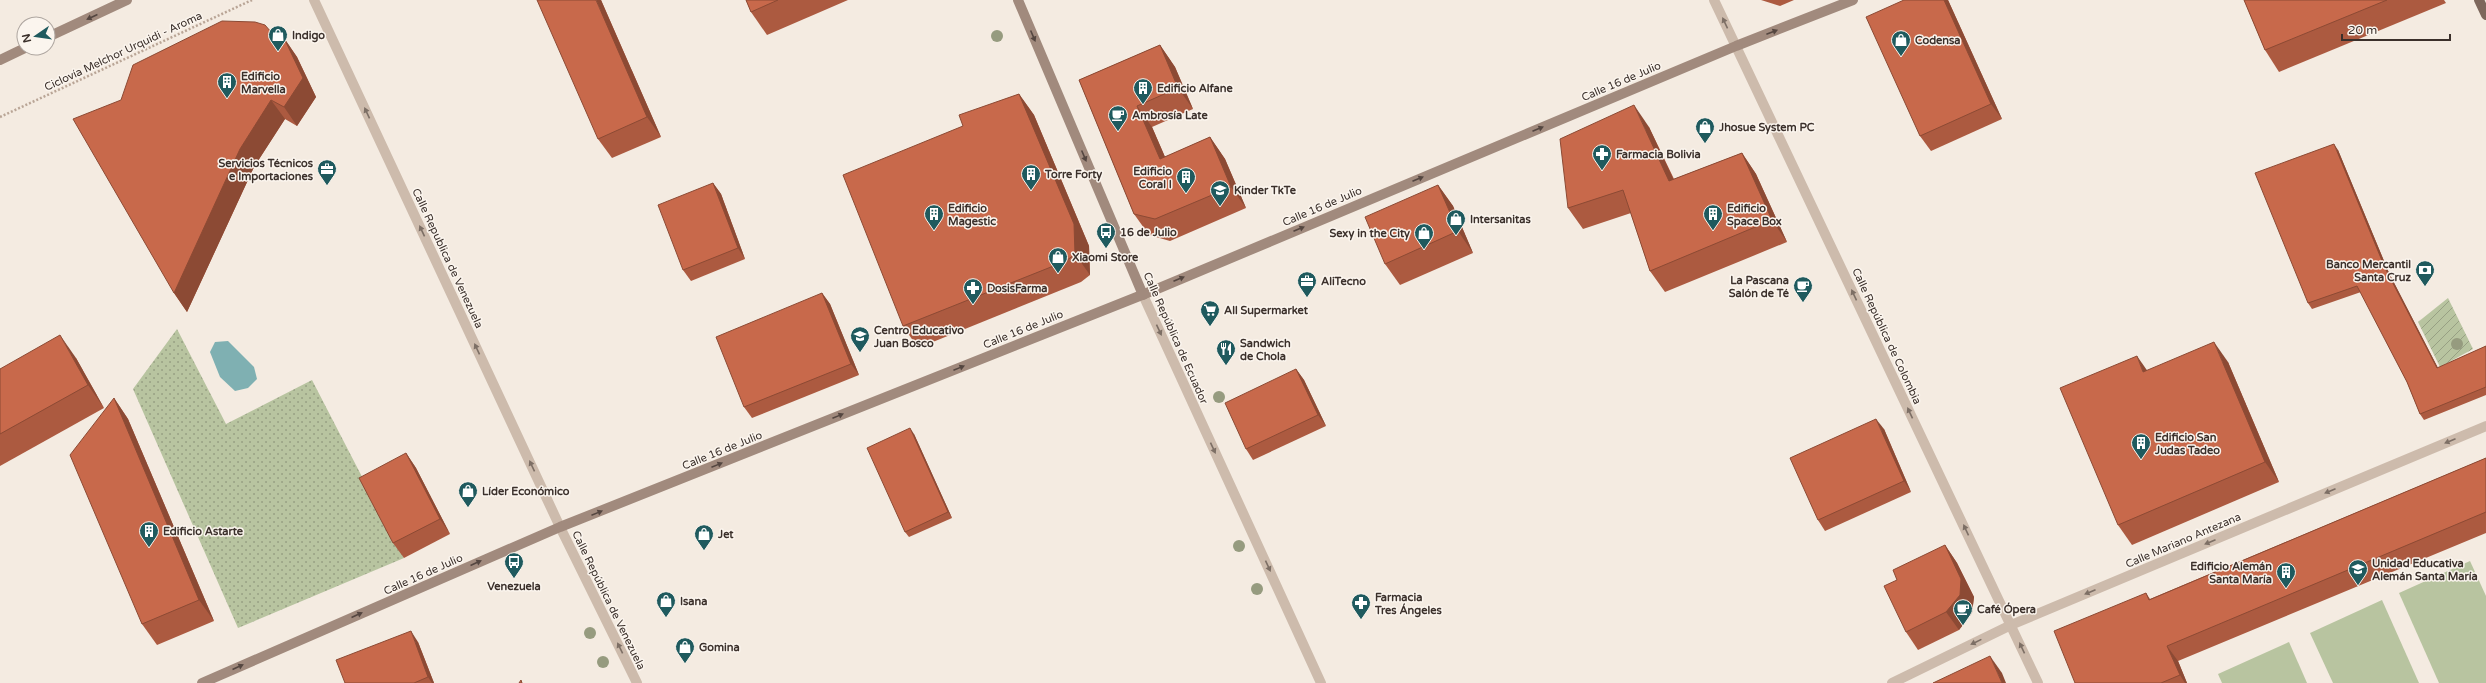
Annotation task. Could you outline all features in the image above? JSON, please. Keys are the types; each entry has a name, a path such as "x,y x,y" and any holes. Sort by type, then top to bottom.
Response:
{"main road":[{"path":"56,33 127,0"},
{"name":"Calle República de Ecuador","path":"1018,0 1143,294"},
{"name":"Calle 16 de Julio","path":"202,683 560,527 1143,294 1736,46 1853,0"},
{"path":"2479,0 2486,15"},
{"path":"0,60 16,52"}],"street":[{"name":"Calle Republica de Venezuela","path":"314,0 560,527"},
{"name":"Calle República de Colombia","path":"1714,0 2038,683"},
{"name":"Calle República de Ecuador","path":"1143,294 1321,683"},
{"name":"Calle Mariano Antezana","path":"1892,683 2011,625 2486,426"},
{"name":"Calle República de Venezuela","path":"560,527 637,683"}],"path":[{"name":"Ciclovía Melchor Urquidi - Aroma","path":"0,117 252,0"}],"green space":[{"path":"2448,298 2473,349 2440,367 2418,322"},
{"path":"177,329 226,424 312,380 404,558 238,628 133,389"},
{"path":"2470,561 2486,596 2486,683 2439,683 2399,593"},
{"path":"2382,600 2419,683 2333,683 2310,633"},
{"path":"2289,642 2307,683 2222,683 2218,674"}],"water":[{"path":"228,341 254,367 257,379 248,388 235,391 220,377 210,352 215,342"}],"building":[{"path":"537,0 596,0 647,117 598,139"},
{"path":"746,0 778,0 751,12"},
{"path":"1904,0 1944,0 1991,104 1920,136 1866,17"},
{"path":"2244,0 2387,0 2265,50"},
{"path":"222,21 255,22 265,25 278,40 284,38 303,78 284,107 271,100 240,149 174,293 73,119 121,100 133,65"},
{"path":"1160,45 1178,88 1137,106 1160,159 1210,137 1231,187 1155,219 1134,214 1079,80"},
{"path":"1019,94 1074,224 1075,254 1066,261 903,326 843,175 963,126 959,115"},
{"path":"1634,105 1669,181 1742,153 1772,220 1650,271 1623,190 1568,208 1560,139"},
{"path":"2334,144 2385,268 2437,368 2486,346 2486,387 2420,414 2407,382 2357,286 2308,303 2255,173"},
{"path":"713,183 738,248 683,270 658,205"},
{"path":"1438,185 1458,231 1385,264 1365,217"},
{"path":"822,293 851,364 744,407 716,337"},
{"path":"60,335 88,385 0,434 0,369"},
{"path":"2214,342 2265,462 2118,525 2060,388 2137,356 2143,372"},
{"path":"1296,369 1318,415 1246,449 1225,403"},
{"name":"Edificio Astarte","path":"114,398 199,600 142,624 70,455"},
{"path":"1876,419 1904,481 1818,520 1790,458"},
{"path":"910,428 948,512 905,532 867,448"},
{"path":"406,453 440,519 393,543 359,478"},
{"path":"2486,458 2486,512 2167,646 2180,675 2161,683 2075,683 2054,631 2146,593 2149,600"},
{"path":"1945,545 1961,579 1960,595 1946,612 1906,632 1884,586 1897,580 1893,570"},
{"path":"411,631 428,677 414,683 345,683 336,660"},
{"path":"1990,656 2002,683 1933,683"}],"place":[{"name":"Indigo","path":"278,52"},
{"name":"Codensa","path":"1901,57"},
{"name":"Edificio Marvella","path":"227,99"},
{"name":"Edificio Alfane","path":"1143,105"},
{"name":"Ambrosía Late","path":"1118,132"},
{"name":"Jhosue System PC","path":"1705,144"},
{"name":"Farmacia Bolivia","path":"1602,171"},
{"name":"Servicios Técnicos e Importaciones","path":"327,186"},
{"name":"Torre Forty","path":"1031,191"},
{"name":"Edificio Coral I","path":"1186,194"},
{"name":"Kinder TkTe","path":"1220,207"},
{"name":"Edificio Magestic","path":"934,231"},
{"name":"Edificio Space Box","path":"1713,231"},
{"name":"Intersanitas","path":"1456,236"},
{"name":"16 de Julio","path":"1106,249"},
{"name":"Sexy in the City","path":"1424,250"},
{"name":"Xiaomi Store","path":"1058,274"},
{"name":"Banco Mercantil Santa Cruz","path":"2425,287"},
{"name":"AliTecno","path":"1307,298"},
{"name":"La Pascana Salón de Té","path":"1803,303"},
{"name":"DosisFarma","path":"973,305"},
{"name":"All Supermarket","path":"1210,327"},
{"name":"Centro Educativo Juan Bosco","path":"860,353"},
{"name":"Sandwich de Chola","path":"1226,366"},
{"name":"Edificio San Judas Tadeo","path":"2141,460"},
{"name":"Líder Económico","path":"468,508"},
{"name":"Edificio Astarte","path":"149,548"},
{"name":"Jet","path":"704,551"},
{"name":"Venezuela","path":"514,579"},
{"name":"Unidad Educativa Alemán Santa María","path":"2358,586"},
{"name":"Edificio Alemán Santa María","path":"2286,589"},
{"name":"Isana","path":"666,618"},
{"name":"Farmacia Tres Ángeles","path":"1361,620"},
{"name":"Café Ópera","path":"1963,626"},
{"name":"Gomina","path":"685,664"}]}
